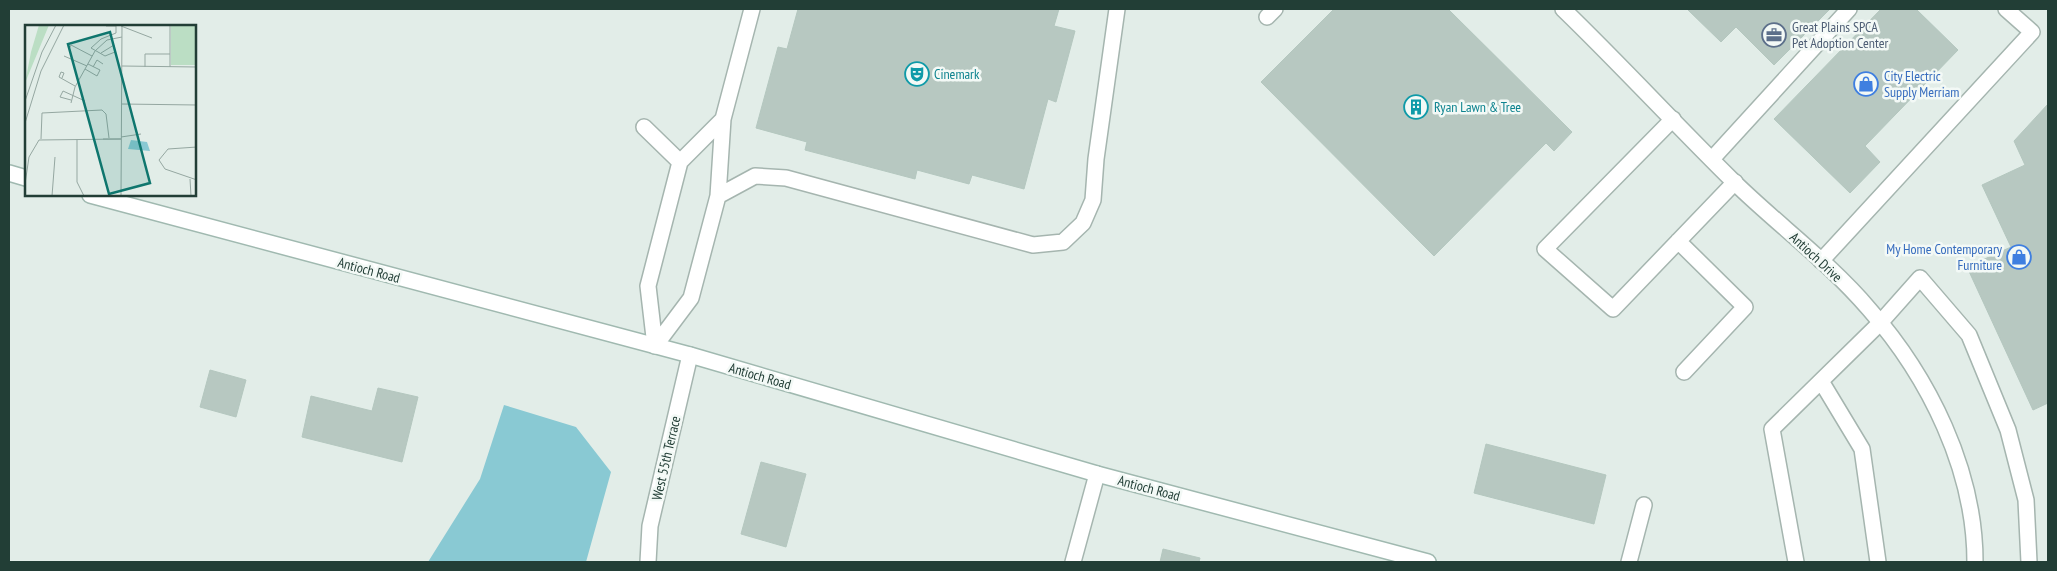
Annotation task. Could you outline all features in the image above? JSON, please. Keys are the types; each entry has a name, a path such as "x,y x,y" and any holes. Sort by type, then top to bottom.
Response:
{"main road":[{"path":"655,346 691,298 718,196 723,119 752,9"},
{"path":"718,196 755,176 786,178 1034,245 1063,242 1083,223 1093,200 1096,159 1117,9"},
{"name":"Antioch Drive","path":"1564,9 1734,182 1821,261 1869,308 1903,353 1935,404 1957,458 1970,508 1975,562"},
{"path":"1712,160 1849,9"},
{"path":"1821,261 2032,32 2006,9"},
{"path":"655,346 648,286 680,162 723,119"},
{"path":"1673,119 1545,249 1613,309 1734,182"},
{"path":"644,127 680,162"},
{"path":"9,173 25,178"},
{"name":"Antioch Road","path":"94,196 690,355 1097,474 1428,562"},
{"path":"1678,241 1745,307 1684,372"},
{"path":"1796,562 1772,429 1880,323 1920,278 1969,335 2010,439 2026,500 2029,562"},
{"name":"West 55th Terrace","path":"648,562 650,526 690,355"},
{"path":"1821,381 1862,449 1878,562"},
{"path":"1073,562 1097,474"},
{"path":"1629,562 1644,505"}],"water":[{"path":"504,405 576,427 611,472 586,562 428,562 480,479"}],"building":[{"name":"Cinemark","path":"798,9 1059,9 1054,26 1075,31 1056,102 1048,99 1024,189 972,175 969,184 917,170 915,179 805,150 807,142 756,128 778,47 787,49"},
{"name":"Ryan Lawn & Tree","path":"1334,9 1448,9 1572,132 1554,151 1546,143 1434,256 1261,82"},
{"name":"Great Plains SPCA Pet Adoption Center","path":"1687,9 1830,9 1774,65 1736,27 1721,42"},
{"name":"City Electric Supply Merriam","path":"1881,9 1916,9 1958,50 1865,146 1880,162 1850,193 1774,119"},
{"name":"My Home Contemporary Furniture","path":"2048,104 2048,403 2033,410 1967,267 2011,247 1982,185 2025,165 2014,141"},
{"path":"210,370 246,380 236,417 200,407"},
{"path":"378,388 418,397 402,462 302,437 311,396 372,411"},
{"path":"1486,444 1606,475 1594,524 1474,493"},
{"path":"761,462 806,474 786,547 741,534"},
{"path":"1163,549 1200,558 1199,562 1160,562"}],"place":[{"name":"Great Plains SPCA Pet Adoption Center","path":"1774,35"},
{"name":"Cinemark","path":"917,74"},
{"name":"City Electric Supply Merriam","path":"1866,84"},
{"name":"Ryan Lawn & Tree","path":"1416,107"},
{"name":"My Home Contemporary Furniture","path":"2019,257"}]}
